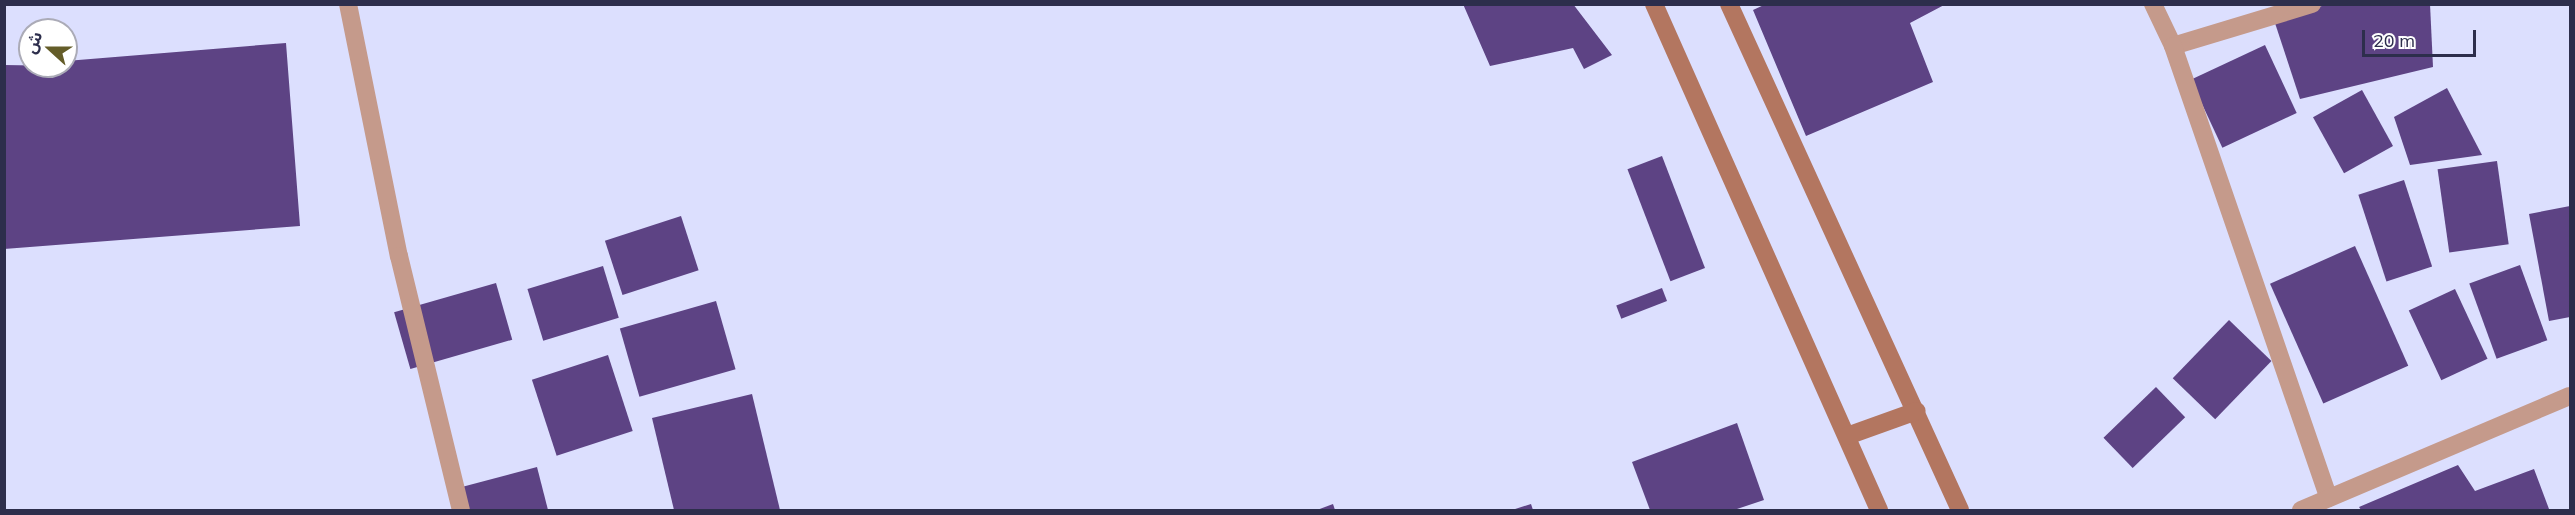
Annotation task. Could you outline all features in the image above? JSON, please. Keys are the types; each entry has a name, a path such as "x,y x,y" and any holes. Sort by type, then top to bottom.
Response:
{"main road":[{"path":"1654,4 1879,510"},
{"path":"1729,4 1917,411 1960,510"},
{"path":"1847,436 1917,411"}],"street":[{"path":"348,4 399,256 461,510"},
{"path":"2153,4 2173,46 2330,498"},
{"path":"2173,46 2312,4"},
{"path":"2301,510 2571,396"}],"building":[{"path":"1463,4 1573,4 1612,55 1584,69 1573,48 1490,66"},
{"path":"1766,4 1946,4 1910,23 1933,82 1806,136 1753,10"},
{"path":"2331,4 2430,4 2433,67 2300,99 2273,17"},
{"path":"286,43 300,226 4,249 4,65 18,65 18,78 78,78 78,60"},
{"path":"2265,45 2297,113 2222,148 2191,80"},
{"path":"2447,88 2482,155 2410,165 2394,117"},
{"path":"2362,90 2393,146 2344,173 2313,117"},
{"path":"1662,156 1705,268 1670,281 1627,169"},
{"path":"2497,161 2509,244 2449,253 2438,169"},
{"path":"2404,180 2432,267 2386,281 2358,195"},
{"path":"2570,206 2570,317 2549,321 2529,214"},
{"path":"681,216 699,270 623,295 605,241"},
{"path":"2355,246 2408,366 2323,404 2270,284"},
{"path":"2520,265 2547,340 2497,359 2469,283"},
{"path":"603,266 619,318 543,341 527,289"},
{"path":"496,283 512,340 410,369 394,312"},
{"path":"1662,288 1667,301 1621,319 1616,306"},
{"path":"2455,289 2488,359 2441,380 2409,311"},
{"path":"716,301 736,369 639,397 620,329"},
{"path":"2229,320 2271,361 2215,419 2173,378"},
{"path":"608,355 633,431 557,456 532,380"},
{"path":"2156,387 2185,417 2133,468 2103,438"},
{"path":"752,394 780,510 674,510 652,418"},
{"path":"1737,423 1764,500 1734,510 1650,510 1632,462"},
{"path":"2458,465 2475,491 2534,469 2549,509 2361,510 2359,507"},
{"path":"537,467 548,510 464,510 458,488"},
{"path":"1333,504 1335,510 1317,510"},
{"path":"1531,504 1533,510 1512,510"}]}
